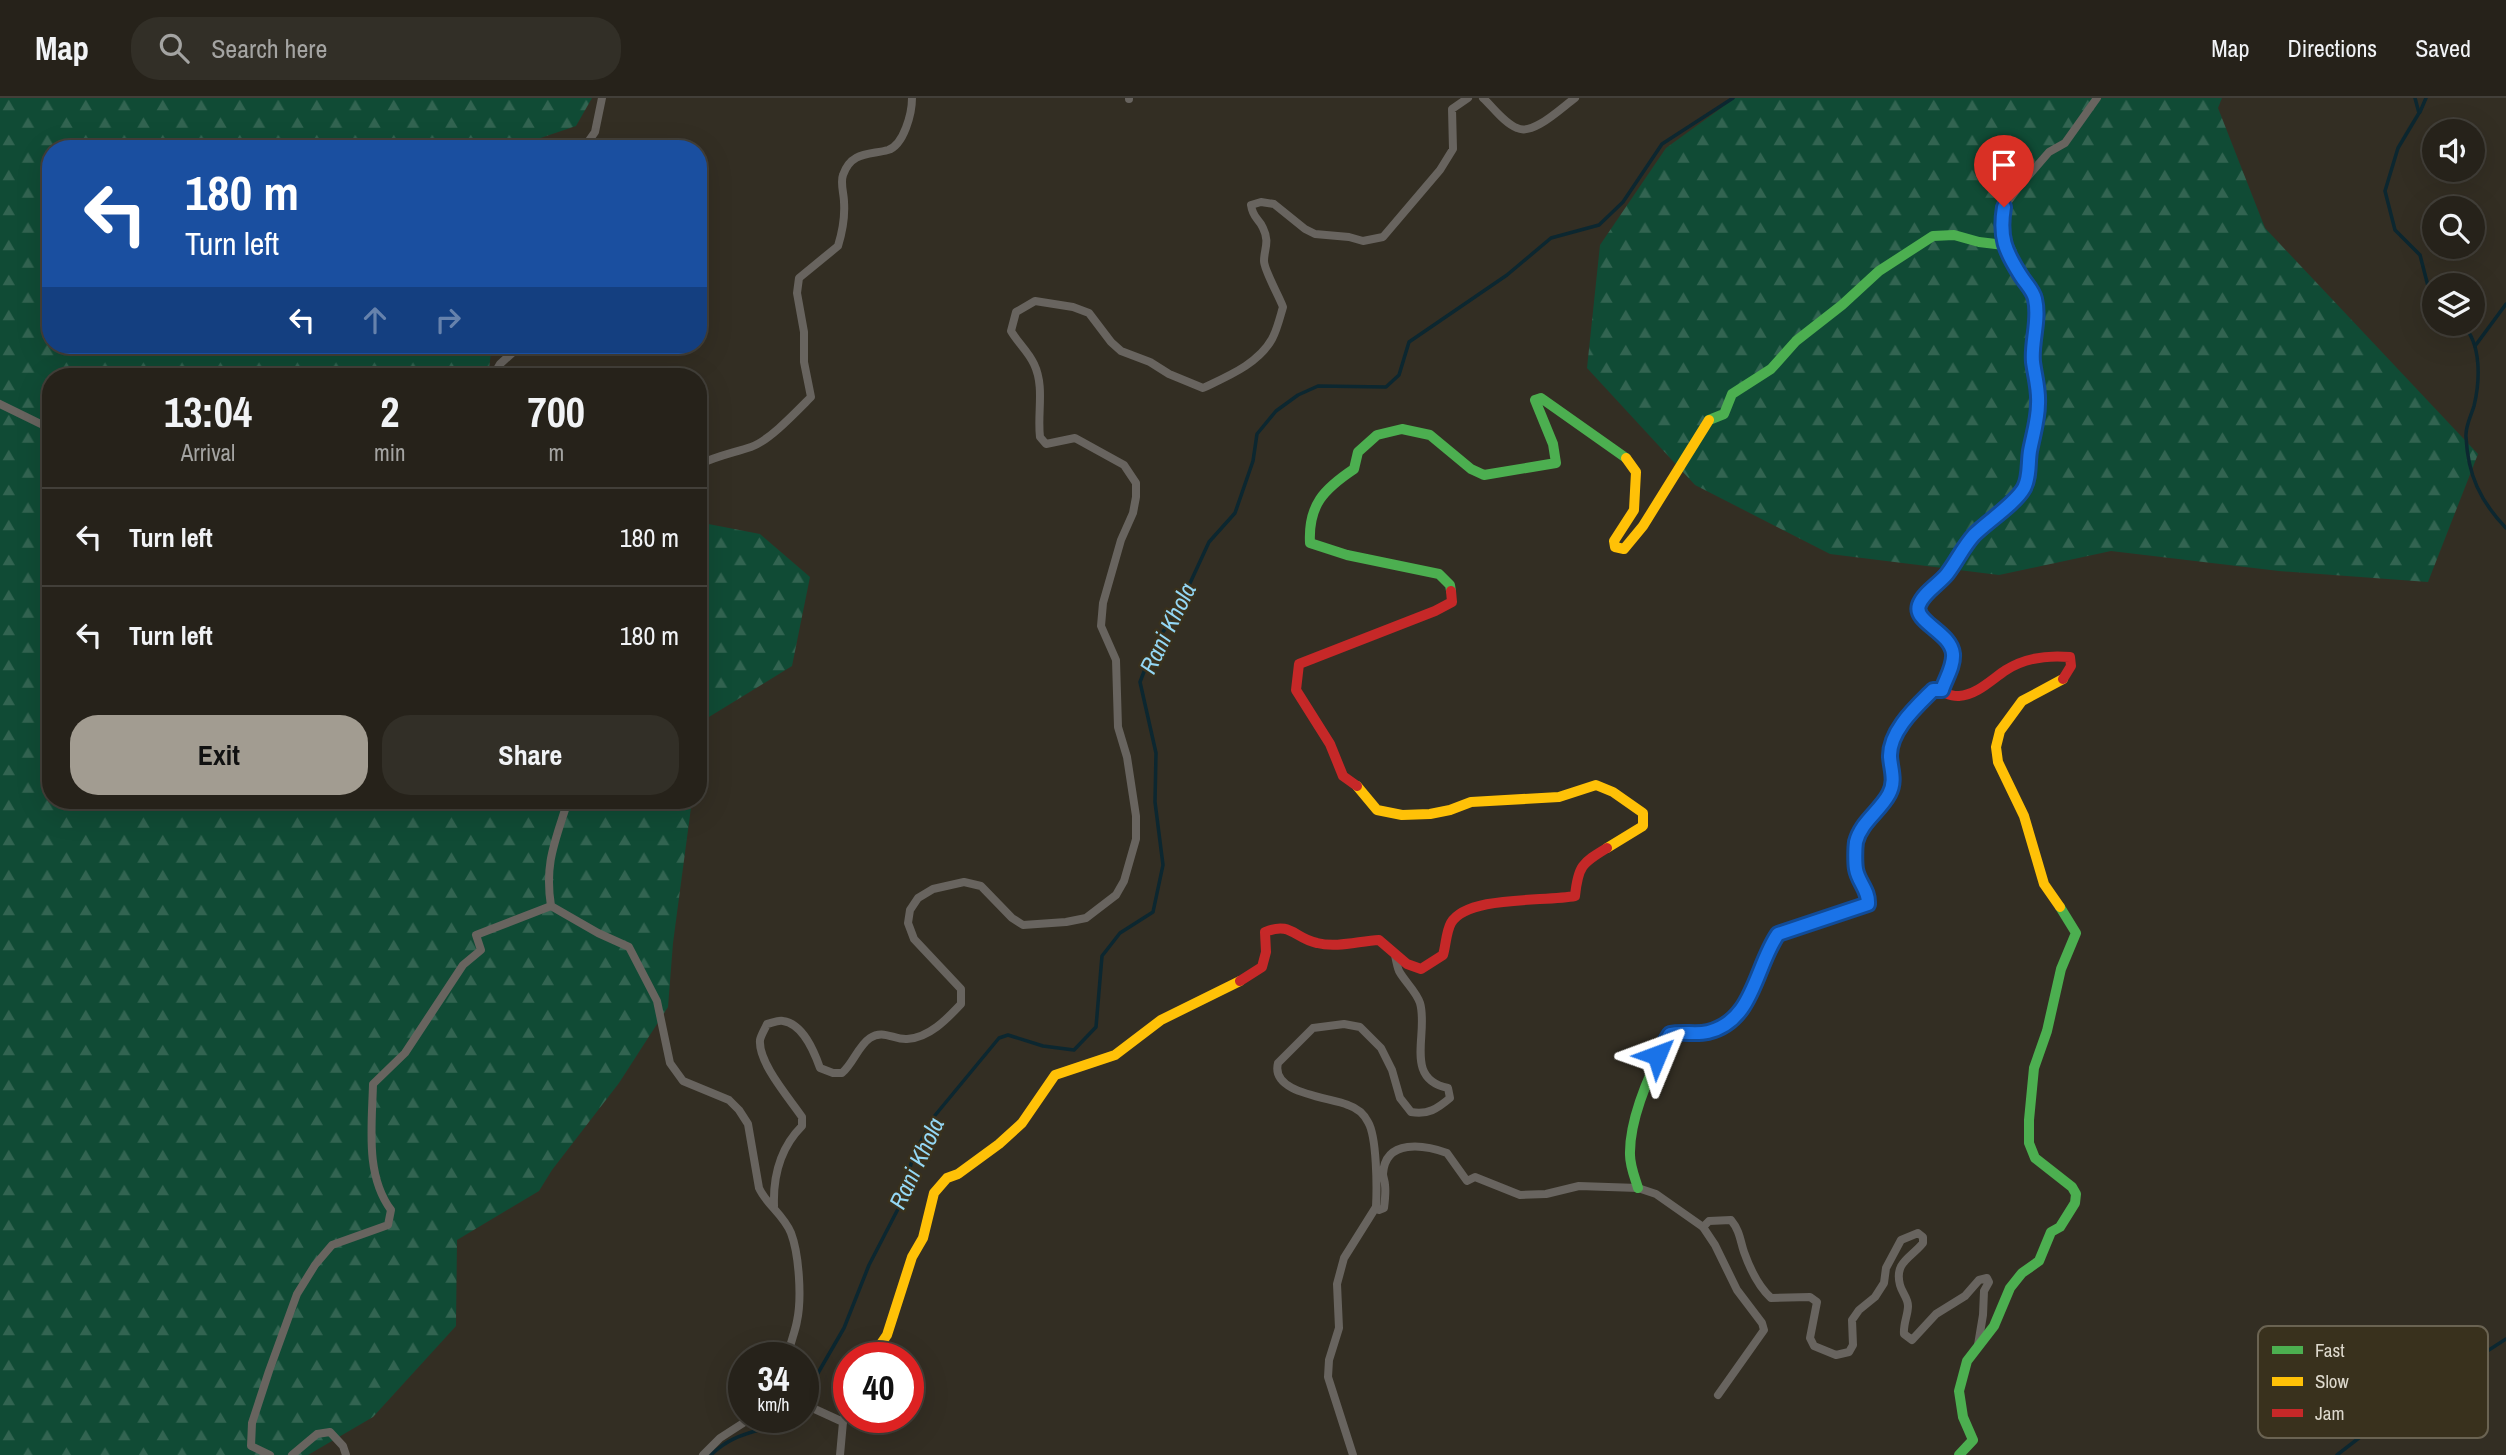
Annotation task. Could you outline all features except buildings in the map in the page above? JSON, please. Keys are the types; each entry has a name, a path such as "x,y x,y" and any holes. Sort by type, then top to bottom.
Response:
{"street":[{"path":"589,140 595,132 602,98"},
{"path":"707,460 717,455 754,446 789,419 811,397 804,362 804,332 797,293 799,278 838,246 844,203 842,175 854,159 863,154 888,150 895,146 910,119 912,98"},
{"path":"774,1206 774,1188 779,1165 788,1141 802,1126 803,1117 776,1083 765,1059 760,1040 767,1024 781,1020 793,1024 809,1041 820,1068 833,1073 842,1073 868,1039 879,1034 904,1040 928,1033 961,1004 961,989 914,939 908,923 910,910 918,898 933,888 964,882 981,886 1012,918 1023,925 1086,918 1116,895 1124,881 1136,839 1136,816 1127,757 1118,727 1118,669 1101,626 1102,604 1121,540 1133,513 1136,483 1124,466 1091,445 1075,438 1046,444 1040,437 1040,385 1035,366 1025,347 1011,331 1016,312 1035,301 1073,307 1089,313 1121,351 1203,388 1261,355 1273,338 1283,307 1267,273 1264,261 1268,249 1263,228 1252,215 1251,205 1261,202 1274,204 1315,234 1331,234 1363,241 1383,237 1440,170 1453,149 1452,109 1468,98"},
{"path":"1483,98 1517,129 1527,130 1536,127 1575,98"},
{"path":"1942,690 1952,665 1953,654 1950,644 1938,629 1919,615 1918,606 1940,583 1964,546 2024,488 2038,415 2038,380 2033,362 2035,297 2007,254 2001,227 2004,207 2049,152 2065,143 2096,98"},
{"path":"882,1342 895,1313 912,1257 923,1238 934,1193 947,1178 958,1174 999,1144 1022,1123 1055,1075 1115,1055 1161,1020 1247,978 1262,967 1266,952 1265,932 1275,926 1287,928 1313,943 1324,944 1379,940 1407,964 1421,969 1443,955 1451,923 1460,913 1495,904 1546,898 1563,900 1575,896 1577,873 1586,861 1643,826 1643,813 1613,792 1597,785 1559,797 1471,802 1430,814 1402,815 1377,810 1357,786 1343,776 1330,744 1296,690 1299,664 1452,602 1450,585 1439,574 1347,555 1310,543 1308,526 1321,495 1354,469 1358,452 1377,435 1402,429 1430,435 1471,469 1484,475 1556,463 1553,444 1535,400 1541,398 1623,455 1636,472 1634,510 1614,541 1615,547 1624,549 1643,526 1709,420 1724,414 1732,394 1771,369 1796,341 1842,305 1879,271 1933,236 1954,235 2004,245"},
{"path":"498,368 511,354"},
{"path":"0,404 42,425"},
{"path":"1638,1188 1630,1156 1632,1137 1650,1071 1665,1040 1670,1034 1681,1031 1709,1032 1729,1023 1751,996 1771,944 1778,934 1868,904 1869,895 1856,870 1856,843 1866,822 1889,794 1893,784 1890,755 1908,716 1933,690 1961,696 1978,689 2014,666 2040,657 2070,657 2071,666 2066,677 2022,701 2000,731 1996,747 1998,762 2024,816 2044,884 2076,933 2062,966 2042,1053 2036,1060 2032,1077 2029,1134 2030,1149 2035,1160 2068,1181 2076,1194 2075,1203 2060,1227 2051,1232 2039,1261 2022,1273 2010,1288 1994,1326 1968,1361 1959,1391 1963,1417 1973,1440 1959,1455"},
{"path":"551,906 547,882 548,864 565,809"},
{"path":"551,906 629,947 657,1001 670,1063 684,1081 729,1100 748,1124 759,1188 791,1232 797,1266 798,1318 792,1342"},
{"path":"270,1455 251,1446 252,1423 297,1294 315,1265 332,1245 388,1225 391,1210 380,1195 374,1171 373,1084 405,1054 463,965 481,950 476,935 551,906"},
{"path":"1353,1455 1328,1377 1329,1360 1339,1328 1337,1284 1344,1258 1376,1207 1374,1139 1370,1124 1363,1114 1346,1103 1317,1098 1288,1085 1275,1071 1278,1063 1313,1028 1344,1024 1360,1027 1377,1042 1392,1070 1400,1098 1411,1112 1423,1114 1438,1109 1450,1098 1448,1088 1436,1086 1422,1069 1422,1009 1419,999 1399,971 1395,955"},
{"path":"1376,1207 1378,1210 1384,1208 1386,1188 1383,1173 1389,1159 1397,1150 1413,1145 1447,1153 1467,1181 1475,1177 1520,1195 1546,1194 1578,1186 1638,1188 1656,1194 1703,1227 1737,1290 1762,1323 1764,1330 1718,1395"},
{"path":"1703,1227 1709,1221 1731,1220 1740,1230 1743,1250 1752,1272 1763,1291 1771,1298 1810,1297 1817,1302 1810,1338 1814,1346 1836,1355 1849,1352 1853,1345 1852,1320 1858,1310 1875,1297 1884,1283 1885,1268 1901,1240 1918,1233 1923,1237 1923,1243 1905,1259 1899,1273 1900,1287 1907,1300 1908,1309 1904,1334 1912,1340 1936,1314 1965,1296 1979,1280 1987,1278 1989,1282 1984,1291 1978,1347"},
{"path":"292,1455 317,1434 330,1432 343,1446 346,1455"},
{"path":"703,1455 728,1433"},
{"path":"840,1455 841,1433"}],"green space":[{"path":"0,98 592,98 576,126 535,140 42,140 42,354 491,354 489,368 42,368 42,809 691,809 673,943 668,1007 619,1083 539,1191 457,1240 456,1326 373,1417 308,1455 0,1455"},
{"path":"1735,98 2222,98 2218,108 2265,228 2478,454 2428,582 2279,571 2111,551 1999,575 1830,554 1695,485 1587,368 1600,245 1666,148"},
{"path":"707,524 760,534 810,577 792,666 707,718"}],"waterway":[{"name":"Rani Khola","path":"819,1371 844,1328 869,1265 899,1207 913,1157 932,1119 999,1038 1008,1035 1043,1046 1074,1050 1096,1027 1102,956 1120,933 1153,912 1163,865 1155,802 1156,753 1140,682 1154,646 1179,607 1209,542 1235,513 1253,461 1257,434 1276,411 1298,395 1318,386 1386,387 1399,375 1409,342 1507,275 1551,238 1599,225 1623,202 1662,144 1733,98"},
{"path":"2415,98 2419,113 2398,148 2385,191 2395,230 2420,255 2425,273"},
{"path":"2420,112 2426,98"},
{"path":"2475,346 2506,304"},
{"path":"2471,336 2476,352 2478,374 2474,406 2466,433 2469,463 2482,497 2506,528"},
{"path":"2488,1351 2506,1339"},
{"name":"Rani Khola","path":"711,1455 730,1441 750,1433"},
{"path":"2337,1455 2359,1438"}],"traffic: fast":[{"path":"1709,420 1724,414 1732,394 1771,369 1796,341 1842,305 1879,271 1933,236 1954,235 2004,245"},
{"path":"1451,591 1450,585 1439,574 1347,555 1310,543 1312,518 1320,499 1354,469 1358,452 1377,435 1402,429 1430,435 1471,469 1484,475 1556,463 1553,444 1535,400 1541,398 1626,458"},
{"path":"1959,1455 1973,1440 1963,1417 1959,1391 1967,1361 1994,1326 2010,1288 2022,1273 2039,1261 2051,1232 2060,1227 2075,1203 2076,1194 2072,1187 2035,1158 2029,1143 2034,1068 2047,1031 2061,969 2076,933 2060,907"},
{"path":"1638,1188 1630,1159 1633,1125 1650,1077 1670,1034 1703,1033 1723,1026 1744,1005 1778,934 1840,913"}],"traffic: slow":[{"path":"1626,458 1636,472 1634,510 1614,541 1615,547 1624,549 1643,526 1709,420"},
{"path":"2060,907 2044,884 2024,816 1998,762 1996,747 2000,731 2022,701 2063,679"},
{"path":"1357,786 1377,810 1402,815 1430,814 1471,802 1559,797 1596,785 1613,792 1643,813 1643,826 1607,848"},
{"path":"882,1342 887,1335 912,1257 923,1238 934,1193 947,1178 958,1174 999,1144 1022,1123 1055,1075 1115,1055 1161,1020 1240,981"}],"traffic: jam":[{"path":"1357,786 1343,776 1330,744 1296,690 1299,664 1435,611 1452,602 1451,591"},
{"path":"1840,913 1868,904 1856,871 1857,839 1889,793 1895,736 1905,719 1919,704 1933,690 1955,696 1972,693 2013,666 2037,658 2070,657 2071,666 2063,679"},
{"path":"1240,981 1262,967 1266,952 1265,932 1281,928 1309,941 1325,944 1340,945 1379,940 1407,964 1421,969 1443,955 1449,927 1460,914 1473,908 1508,901 1575,896 1583,866 1607,848"}],"route":[{"path":"1657,1055 1670,1034 1681,1031 1709,1032 1729,1023 1751,996 1764,960 1778,934 1868,904 1869,895 1856,870 1856,843 1866,822 1889,794 1893,784 1890,755 1900,729 1908,716 1933,690 1942,690 1952,665 1950,644 1938,629 1923,620 1918,606 1940,583 1964,546 2024,488 2029,470 2039,400 2038,380 2033,362 2035,297 2007,254 2001,227 2004,207"}]}
